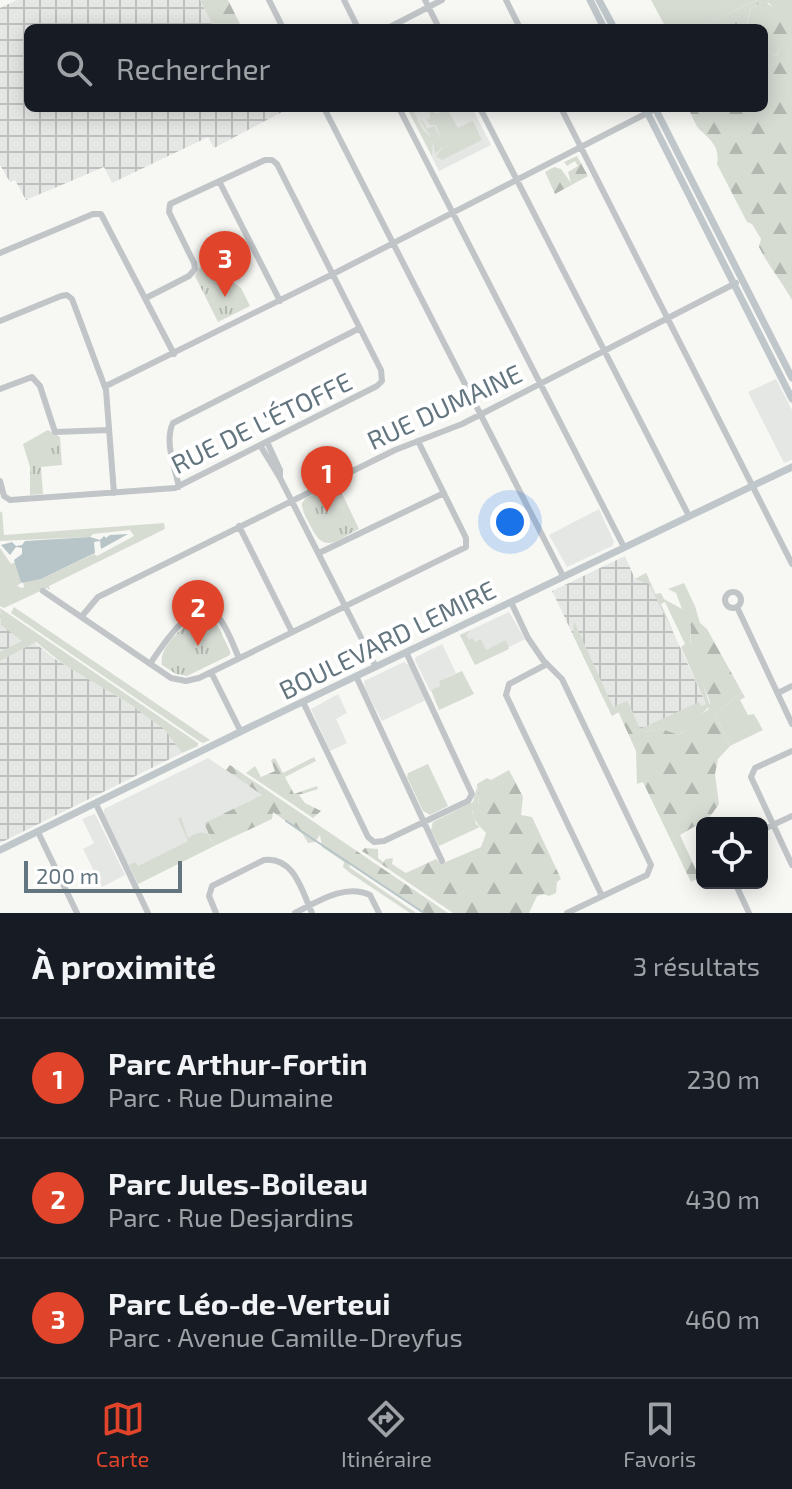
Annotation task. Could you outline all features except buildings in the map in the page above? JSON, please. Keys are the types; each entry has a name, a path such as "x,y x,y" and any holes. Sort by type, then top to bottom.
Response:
{"main road":[{"path":"590,0 602,24"},
{"path":"599,0 612,24"},
{"path":"652,112 792,378"},
{"path":"739,282 792,399"},
{"name":"BOULEVARD LEMIRE","path":"0,850 792,467"}],"street":[{"path":"269,0 281,24"},
{"path":"344,0 356,24"},
{"path":"394,24 427,4 442,0"},
{"path":"506,0 518,24"},
{"path":"427,4 437,24"},
{"path":"326,112 563,576"},
{"path":"401,112 624,547"},
{"path":"482,112 689,516"},
{"path":"563,112 792,564"},
{"path":"106,386 280,301 647,112"},
{"name":"RUE DE L'ÉTOFFE","path":"0,481 4,496 10,500 179,487 381,383 381,370 276,162 265,160 220,183"},
{"path":"146,298 195,270 169,212 170,204 220,183 280,301"},
{"path":"0,253 99,213 105,218 174,354"},
{"name":"RUE DUMAINE","path":"82,616 98,597 292,500 481,414 739,282"},
{"path":"0,321 58,297 69,296 73,301 106,386 114,493"},
{"path":"179,487 171,448 170,429 173,423 360,328"},
{"path":"0,389 34,378 40,386 55,432 109,430"},
{"path":"43,591 173,679 183,681 211,672 467,545 418,441"},
{"path":"263,444 376,667"},
{"path":"319,553 444,493"},
{"path":"239,526 292,632"},
{"path":"511,602 528,638 561,678 651,866 647,875 567,913"},
{"path":"737,607 792,724"},
{"path":"150,664 176,627 192,615 204,611 219,618 239,658"},
{"path":"303,702 370,840 382,842 468,801 471,787 406,652"},
{"path":"547,664 509,684 506,695 602,896"},
{"path":"211,672 241,732"},
{"path":"356,676 442,861"},
{"path":"778,693 792,686"},
{"path":"792,751 755,768 751,774 792,865"},
{"path":"96,804 148,913"},
{"path":"768,827 792,816"},
{"path":"38,832 77,913"},
{"path":"216,913 209,896 212,886 267,859 283,862 289,867 310,910"},
{"path":"738,889 749,913"},
{"path":"295,913 310,910 331,895 358,891 370,895 379,913"}],"shaded area":[{"path":"17,0 200,0 212,24 24,24 24,112 282,112 214,148 208,137 112,183 104,167 26,200 15,180 10,182 0,165 0,8"},
{"path":"409,112 474,112 491,145 439,171"},
{"path":"776,379 792,410 792,460 784,463 748,392"},
{"path":"599,509 614,542 612,546 567,567 549,535"},
{"path":"128,534 101,549 100,541 94,542 95,553 41,579 21,583 14,560 22,554 22,548 16,547 10,555 1,545 90,537 100,540 104,536"},
{"path":"625,556 635,579 646,573 706,704 667,722 640,729 618,711 612,716 552,591"},
{"path":"509,612 525,639 475,665 460,635"},
{"path":"0,615 55,659 165,729 182,753 0,843"},
{"path":"442,644 456,673 439,681 441,686 430,691 415,660"},
{"path":"404,662 410,666 426,700 382,721 364,681"},
{"path":"338,694 347,713 336,719 347,743 330,751 311,709"},
{"path":"208,758 263,795 204,823 214,846 138,884 104,815 104,809"},
{"path":"95,814 125,875 102,887 83,849 94,843 82,819"}],"green space":[{"path":"200,0 228,0 240,24 212,24"},
{"path":"651,0 757,0 706,24 664,24"},
{"path":"757,0 792,0 792,300 759,247 761,239 752,224 747,222 717,164 714,145 697,126 690,112 768,112 768,52 777,56 778,51 769,20 772,7 769,3 761,2 751,8 748,24 706,24"},
{"path":"761,2 772,7 771,30 779,44 777,56 768,52 768,24 747,24 751,8"},
{"path":"409,112 414,112 423,130 431,137 419,119 427,129 434,126 440,137 436,125 430,125 426,119 430,118 430,112 449,112 458,128 472,121 474,123 482,140 442,160 436,156 444,146 435,154 433,141 432,156"},
{"path":"577,156 588,176 555,194 545,172 554,167 561,169 571,183 568,172 578,166 575,161 567,166 564,162"},
{"path":"221,257 250,306 218,322 195,276 199,268"},
{"path":"48,430 60,437 62,465 41,467 43,494 30,495 30,467 23,444"},
{"path":"337,483 359,529 337,541 326,543 316,536 302,503"},
{"path":"2,511 4,535 164,523 165,529 49,586 50,590 47,588 4,608 0,606 0,548 11,564 15,562 21,583 17,586 22,588 23,582 41,579 94,554 97,556 134,536 130,530 93,534 90,537 0,541"},
{"path":"646,573 655,594 661,593 664,599 682,609 676,593 668,589 684,583 695,606 687,616 691,627 690,643 710,706 679,735 662,729 644,732 640,729 699,702 701,706 706,704 681,647 685,644 665,602 661,604 676,638 649,584 635,579"},
{"path":"695,606 700,623 707,629 742,692 715,714 730,746 718,759 715,774 719,804 710,817 696,817 696,826 680,835 696,870 696,879 691,882 643,782 637,784 636,751 618,711 630,706 644,732 662,729 679,735 683,732 684,723 708,710 710,702 690,651 691,627 686,616"},
{"path":"14,607 210,740 199,741 11,613"},
{"path":"0,608 198,743 198,746 182,753 164,729 63,664 36,642 0,661 0,652 22,641 1,625"},
{"path":"203,616 215,620 230,655 187,676 176,674 162,665 164,650 182,629"},
{"path":"574,621 613,707 627,701 630,706 612,716 573,635"},
{"path":"471,630 466,635 469,640 472,638 475,642 481,639 486,650 506,640 509,649 475,665 460,635"},
{"path":"462,671 474,694 439,710 431,690 440,686 439,681"},
{"path":"742,692 745,697 740,700 748,715 754,714 763,730 730,746 715,714"},
{"path":"314,757 316,761 285,777 294,794 317,786 318,789 299,795 305,803 321,811 313,818 246,773 255,766 261,777 275,771 271,760 275,758 283,773"},
{"path":"428,764 448,806 430,815 423,811 407,777 408,773"},
{"path":"230,765 448,913 425,913 351,864 349,867 416,913 410,913 343,867 344,862 322,847 320,835 315,842 308,843 302,833 273,812 272,819 214,846 204,823 262,795 226,770"},
{"path":"509,770 523,797 521,815 532,817 561,879 557,882 556,893 537,896 529,913 453,913 362,851 365,848 378,849 378,858 383,862 393,858 392,864 406,873 436,859 441,864 481,847 486,833 473,814 474,806 479,806 477,784"},
{"path":"477,787 479,806 472,812 480,827 439,846 431,830 433,822 473,802"},
{"path":"181,817 188,838 199,833 208,834 214,846 138,884 129,865 135,862 138,866 188,841 178,819"}],"waterway":[{"path":"286,821 424,913"}],"place":[{"name":"Parc Léo-de-Verteui","path":"225,297"},
{"name":"Parc Arthur-Fortin","path":"327,512"},
{"name":"Parc Jules-Boileau","path":"198,646"}]}
